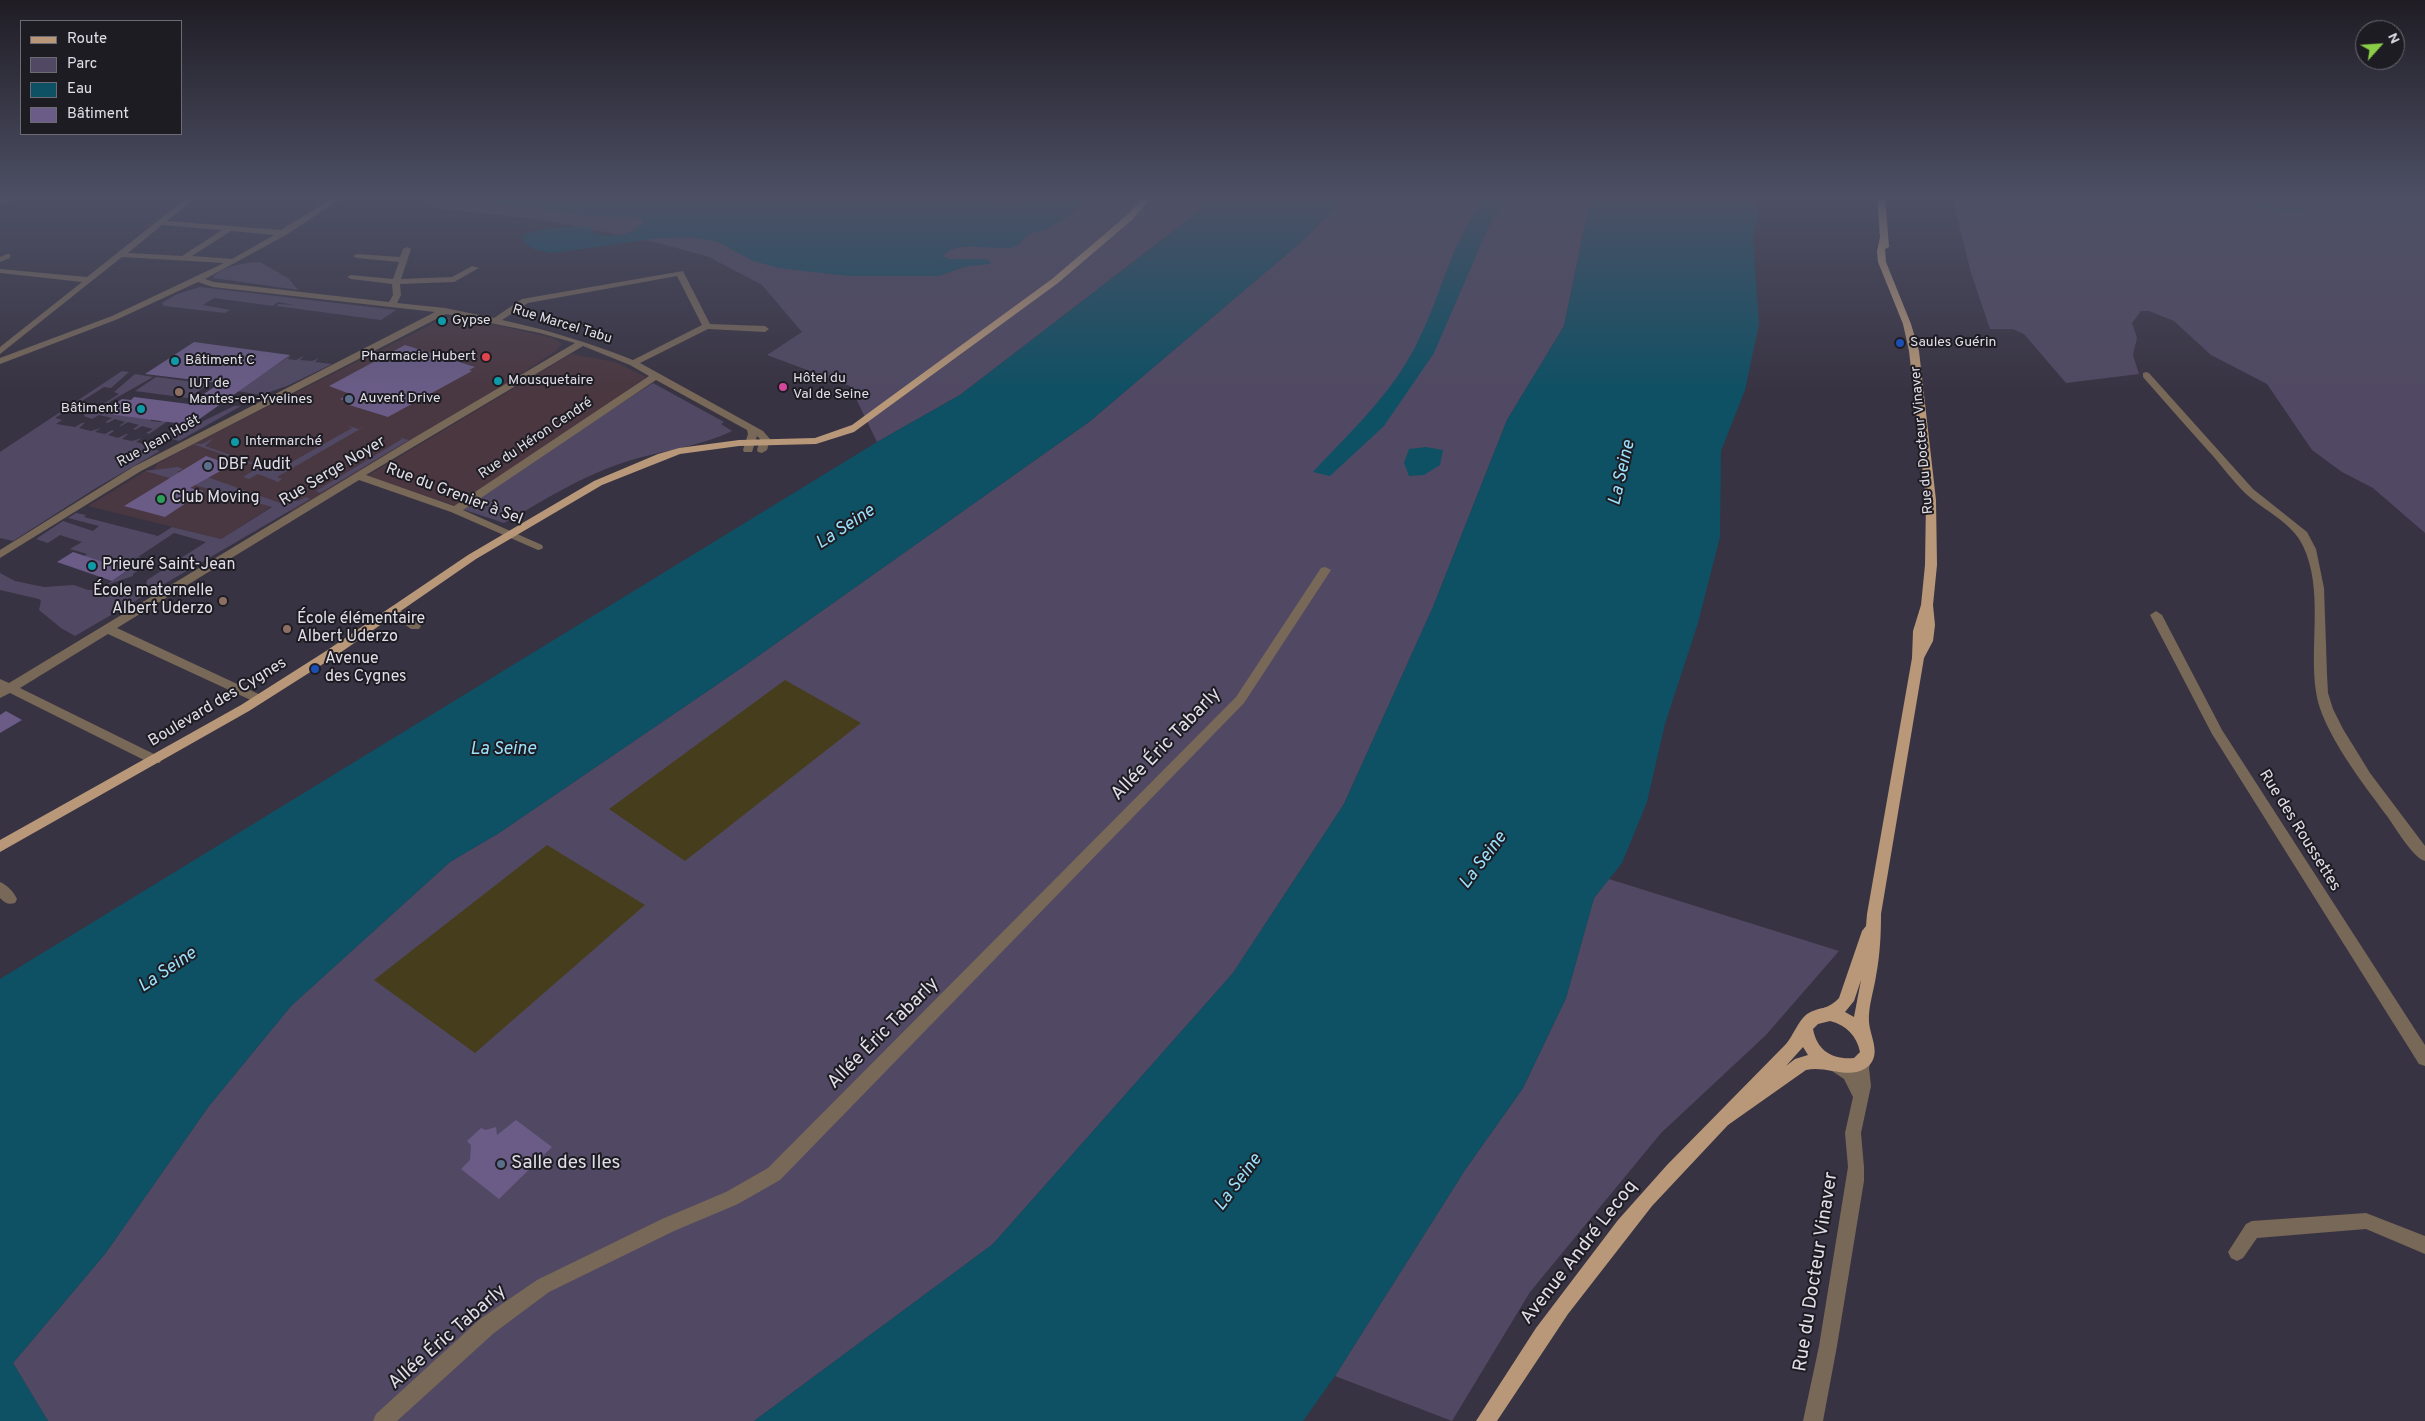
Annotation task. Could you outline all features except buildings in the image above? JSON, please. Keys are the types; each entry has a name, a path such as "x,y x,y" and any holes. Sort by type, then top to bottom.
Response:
{"main road":[{"name":"Boulevard des Cygnes","path":"0,848 259,699 330,654 392,610 510,533 586,489 674,452 732,444 795,449 815,446 841,437 1077,262"},
{"name":"Rue du Docteur Vinaver","path":"1825,1015 1837,1011 1849,994 1874,914 1918,658 1917,638 1920,622 1927,605 1931,565 1931,500 1919,383 1908,328 1883,262"},
{"name":"Boulevard des Cygnes","path":"627,471 706,452 750,446"},
{"name":"Rue du Docteur Vinaver","path":"1866,1040 1861,1021 1873,951 1874,914"},
{"path":"1825,1015 1833,1016 1849,1022 1862,1033 1866,1040 1868,1052 1863,1061 1852,1066 1815,1061 1801,1064 1720,1122 1796,1044 1812,1020 1825,1015"},
{"path":"1806,1030 1806,1037 1813,1050 1835,1064"},
{"name":"Avenue André Lecoq","path":"1486,1421 1534,1347 1590,1269 1647,1199 1720,1122"}],"street":[{"path":"0,351 113,262"},
{"path":"0,361 135,309 199,280 230,262"},
{"path":"391,304 397,294 396,282 403,262"},
{"path":"351,277 396,282 454,279 475,268"},
{"path":"0,271 90,280"},
{"path":"497,320 525,301 680,273 707,326"},
{"name":"Rue Marcel Tabu","path":"199,280 213,284 445,311 497,320 582,343 633,363 657,375 763,435 763,446"},
{"name":"Rue Jean Hoët","path":"0,556 137,469 445,311"},
{"path":"633,363 707,326 765,329"},
{"name":"Rue Serge Noyer","path":"3,688 582,343"},
{"name":"Rue du Héron Cendré","path":"455,510 657,375"},
{"path":"2146,375 2249,491 2302,532 2307,539 2314,558 2322,694 2328,716 2370,781 2425,856"},
{"path":"732,444 745,438 752,430"},
{"path":"750,446 752,430"},
{"name":"Rue du Grenier à Sel","path":"358,476 455,510 538,547"},
{"name":"Allée Éric Tabarly","path":"383,1421 487,1326 543,1286 668,1224 732,1198 774,1174 1240,700 1325,570"},
{"path":"392,610 414,626"},
{"name":"Rue des Roussettes","path":"2156,616 2216,731 2425,1059"},
{"path":"106,628 259,699"},
{"path":"3,688 155,760"},
{"path":"0,888 10,899"},
{"name":"Rue du Docteur Vinaver","path":"1812,1421 1828,1346 1856,1167 1853,1133 1863,1086 1860,1068 1863,1061"},
{"path":"1835,1064 1850,1074 1860,1100"},
{"path":"2238,1252 2252,1230 2366,1221 2425,1245"}],"shaded area":[{"path":"458,316 553,338 562,344 556,351 492,393 293,512 272,506 221,539 88,506 147,470 154,469 157,464 193,444 444,318"},
{"path":"571,354 615,362 646,377 459,507 367,476"}],"green space":[{"path":"261,262 288,278 298,290 213,278 216,274 227,268"},
{"path":"719,262 1133,262 960,395 877,442 850,386 767,355 802,332 762,285"},
{"path":"1277,262 1577,262 1564,326 1507,420 1433,607 1344,804 1233,973 993,1244 754,1421 48,1421 13,1363 105,1254 209,1106 291,1006 450,862 499,833 737,671 1089,422"},
{"path":"1968,262 2425,262 2425,533 2373,488 2342,472 2312,450 2267,384 2211,355 2174,321 2149,311 2141,311 2132,323 2137,338 2133,355 2139,374 2066,383 2024,334 2013,329 1990,329"},
{"path":"200,287 396,310 381,320 276,306 279,304 294,305 278,302 273,306 214,298 203,305 230,310 225,313 164,306 162,303 177,294"},
{"path":"291,355 288,359 296,360 304,356 300,360 312,361 319,358 315,362 332,364 287,386 261,395 237,391"},
{"path":"122,371 129,372 111,388 104,387 55,418 62,420 56,424 75,427 85,423 79,428 91,431 101,428 95,432 105,434 112,430 114,431 108,435 118,438 128,434 122,439 132,441 142,438 136,442 158,448 156,450 160,451 96,488 13,541 0,538 0,452"},
{"path":"135,374 153,377 109,402 111,405 100,413 151,419 151,421 159,422 171,419 149,434 146,433 153,429 142,426 135,430 133,429 139,425 128,422 119,426 125,422 115,419 108,423 105,422 112,418 99,415 92,419 84,416 86,410 92,411 119,394 114,392"},
{"path":"156,377 209,384 188,398 135,391"},
{"path":"653,383 724,422 721,424 732,431 705,442 619,464 589,476 504,523 459,508"},
{"path":"234,406 241,406 179,441 172,439 178,434 167,431 179,433"},
{"path":"346,425 359,429 367,425 277,477 282,479 278,482 258,474 249,479 243,477 259,467 193,444 202,444 214,438 205,446 276,471 352,428"},
{"path":"397,437 409,440 320,493 316,491 402,439"},
{"path":"178,467 183,469 177,472 187,476 199,474 283,504 292,499 298,501 306,497 310,499 75,636 61,628 39,610 41,601 39,599 0,590 0,573 15,581 44,587 74,585 88,590 96,590 122,584 123,592 146,586 147,580 206,542 174,533 138,557 152,561 133,574 133,576 106,585 138,564 131,562 121,568 84,556 87,554 70,549 82,542 60,535 48,543 36,539 63,521 93,531 99,526 68,518 76,513 86,515 84,517 158,536 172,527 221,539 272,507 145,471"},
{"path":"1609,879 1839,951 1766,1035 1661,1133 1530,1292 1452,1421 1335,1376 1465,1170 1523,1088 1566,998 1594,898"}],"sand":[{"path":"785,680 861,723 685,861 609,809"},
{"path":"547,845 645,905 475,1053 374,980"}],"water":[{"path":"758,262 990,262 990,264 964,267 939,276 848,276 779,268"},
{"name":"La Seine","path":"1133,262 1277,262 1089,422 737,671 499,833 450,862 291,1006 209,1106 105,1254 13,1363 48,1421 0,1421 0,979 877,442 960,395"},
{"path":"1450,262 1473,262 1434,353 1384,426 1330,476 1313,472 1357,426 1397,377 1418,341"},
{"name":"La Seine","path":"1577,262 1755,262 1759,324 1745,390 1721,451 1720,537 1698,623 1665,724 1647,802 1622,863 1594,898 1566,998 1523,1088 1465,1170 1335,1376 1303,1421 754,1421 993,1244 1233,973 1344,804 1433,607 1507,420 1564,326"},
{"path":"1426,447 1443,450 1440,465 1424,475 1409,476 1404,463 1409,449"}],"place":[{"name":"Gypse","path":"442,321"},
{"name":"Saules Guérin","path":"1900,343"},
{"name":"Pharmacie Hubert","path":"486,357"},
{"name":"Bâtiment C","path":"175,361"},
{"name":"Mousquetaire","path":"498,381"},
{"name":"Hôtel du Val de Seine","path":"783,387"},
{"name":"IUT de Mantes-en-Yvelines","path":"179,392"},
{"name":"Auvent Drive","path":"349,399"},
{"name":"Bâtiment B","path":"141,409"},
{"name":"Intermarché","path":"235,442"},
{"name":"DBF Audit","path":"208,466"},
{"name":"Club Moving","path":"161,499"},
{"name":"Prieuré Saint-Jean","path":"92,566"},
{"name":"École maternelle Albert Uderzo","path":"223,601"},
{"name":"École élémentaire Albert Uderzo","path":"287,629"},
{"name":"Avenue des Cygnes","path":"315,669"},
{"name":"Salle des Iles","path":"501,1164"}]}
